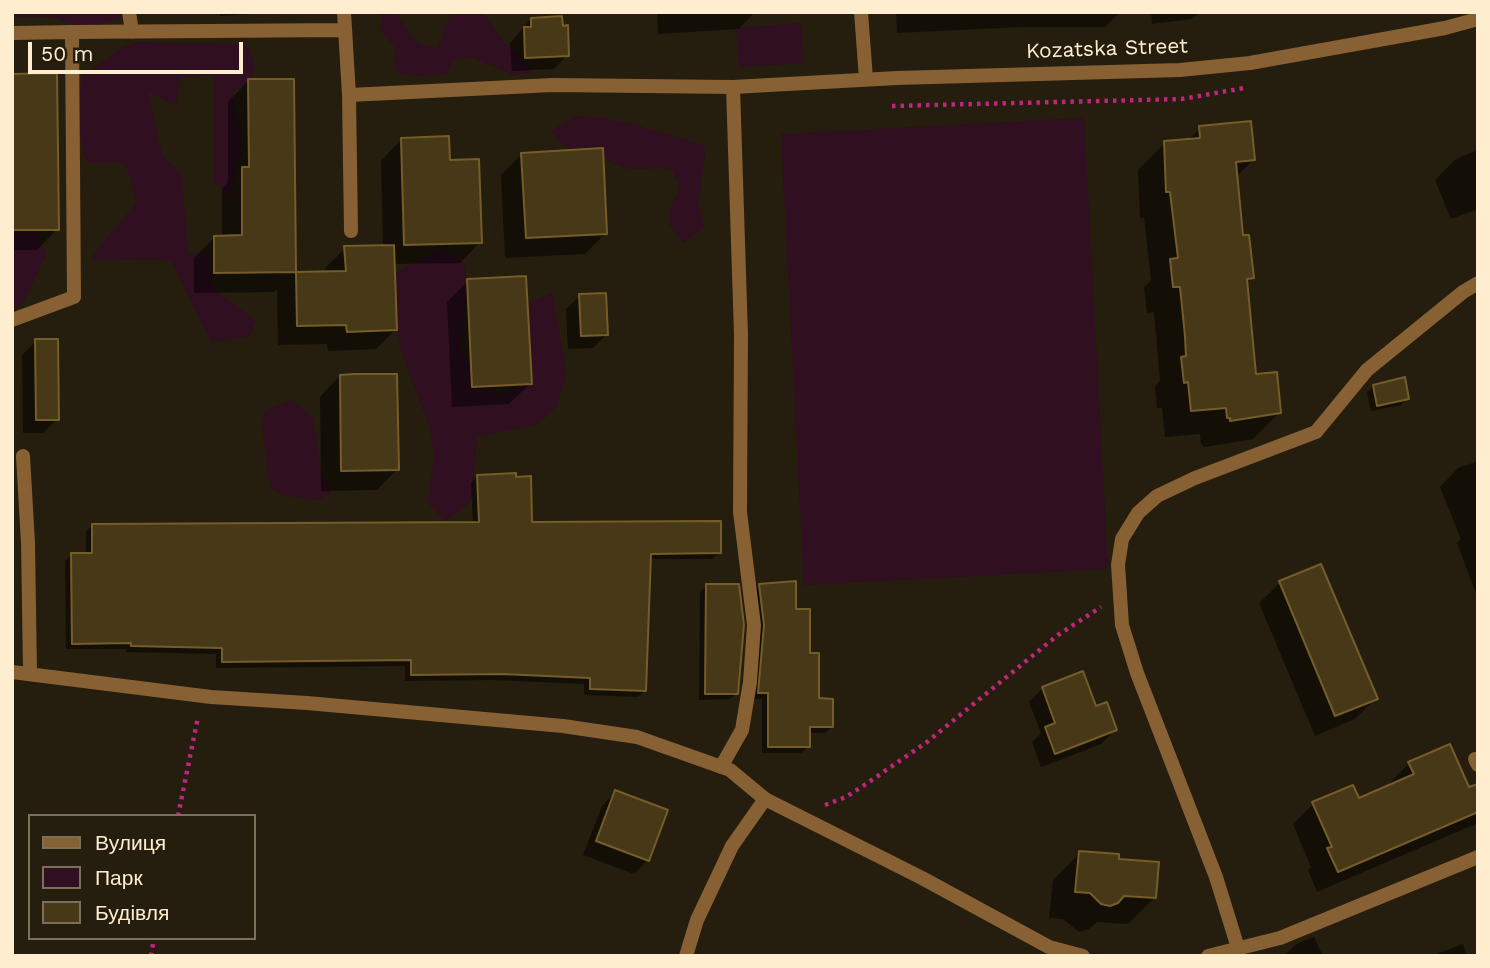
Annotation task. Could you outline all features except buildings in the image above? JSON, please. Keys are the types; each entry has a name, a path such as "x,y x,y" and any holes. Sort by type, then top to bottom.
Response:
{"street":[{"path":"129,12 132,32"},
{"path":"344,12 349,95 351,231"},
{"path":"861,12 866,79"},
{"name":"Kozatska Street","path":"349,95 553,85 733,87 866,79 1180,69 1251,63 1445,28 1478,19"},
{"path":"12,33 345,30"},
{"path":"12,320 74,297 72,32"},
{"path":"721,767 742,730 750,682 754,625 740,512 741,335 733,87"},
{"path":"1238,948 1216,877 1137,673 1122,625 1118,565 1122,539 1138,513 1157,496 1195,478 1316,432 1367,370 1463,292 1478,283"},
{"path":"23,456 28,543 30,672"},
{"path":"12,672 30,672 202,696 563,726 637,737 730,770 765,799 922,878 1049,947 1083,956"},
{"path":"686,956 697,920 732,846 765,799"},
{"path":"1208,956 1280,938 1478,857"}],"path":[{"path":"798,816 846,797 927,742 1058,635 1119,594"},
{"path":"178,814 202,696"}],"green space":[{"path":"12,12 125,12 123,17 87,29 52,17 12,17"},
{"path":"382,12 396,12 418,44 438,48 451,12 479,12 487,18 505,44 524,59 531,72 514,75 471,57 454,60 446,74 399,74 393,58 396,48 380,30"},
{"path":"801,23 804,63 739,67 736,28"},
{"path":"139,42 243,44 249,48 255,66 251,81 232,93 242,145 230,197 214,181 213,76 181,77 176,105 148,92 162,155 182,176 188,254 209,253 213,289 256,321 250,336 212,343 172,262 90,259 136,203 128,169 121,163 88,163 84,156 77,114 81,84 83,76 121,48"},
{"path":"12,96 35,230 46,254 24,301 12,313"},
{"path":"576,116 604,118 635,125 703,145 705,155 698,206 705,226 684,243 669,224 671,208 680,186 673,171 662,168 629,169 566,147 551,131"},
{"path":"1084,118 1108,569 804,585 781,134"},
{"path":"443,249 464,263 467,279 461,350 496,395 528,384 529,303 552,293 567,375 556,407 538,424 477,437 472,501 445,521 428,502 434,457 430,428 403,357 397,330 395,281 397,271"},
{"path":"292,400 313,419 321,473 331,493 317,500 283,495 270,487 262,426 265,410"}]}
